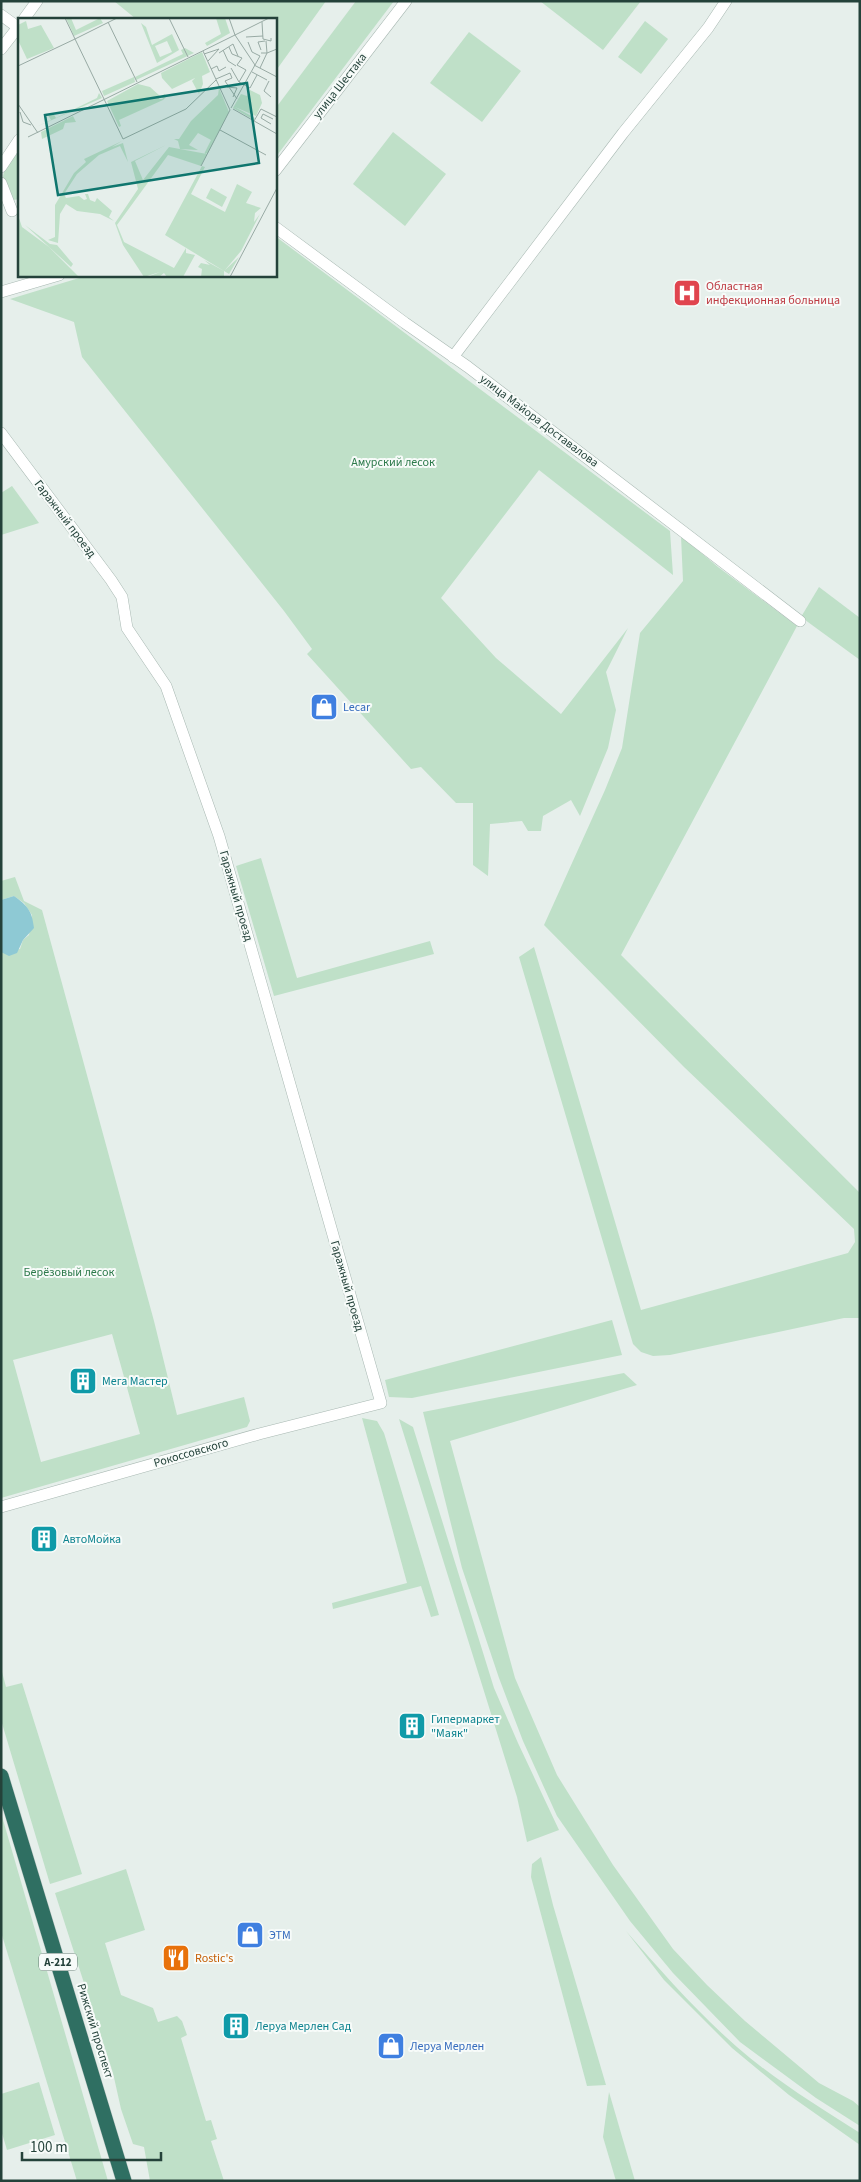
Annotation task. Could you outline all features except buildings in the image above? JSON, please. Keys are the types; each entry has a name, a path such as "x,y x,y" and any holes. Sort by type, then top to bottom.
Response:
{"highway":[{"name":"Рижский проспект","path":"1,1776 124,2181"}],"street":[{"path":"25,18 37,1"},
{"name":"улица Шестака","path":"276,170 406,1"},
{"path":"453,357 623,133 708,28 726,1"},
{"path":"1,15 18,24"},
{"path":"1,49 18,28"},
{"path":"1,167 18,142"},
{"path":"1,183 11,211"},
{"name":"улица Майора Доставалова","path":"276,227 405,324 453,357 800,621"},
{"path":"1,292 57,276"},
{"name":"Гаражный проезд","path":"1,432 111,580 122,597 127,628 166,686 219,836 381,1403"},
{"name":"Рокоссовского","path":"1,1508 240,1439 381,1403"}],"green space":[{"path":"114,1 326,1 276,71 276,18 135,18"},
{"path":"356,1 394,1 276,157 276,108"},
{"path":"540,1 641,1 603,50"},
{"path":"645,21 668,39 641,74 618,57"},
{"path":"469,32 521,71 482,122 430,83"},
{"path":"393,132 446,174 405,226 353,184"},
{"path":"18,152 18,199 9,201 3,179 8,165"},
{"name":"Амурский лесок","path":"276,237 670,531 673,575 539,470 441,598 496,658 561,714 628,628 606,672 616,710 608,748 580,816 571,800 543,816 541,831 528,831 522,821 490,824 488,876 473,865 473,803 456,803 421,767 411,769 307,654 312,649 284,611 82,357 74,322 10,299 86,276 276,276"},
{"path":"12,486 39,523 1,535 1,493"},
{"path":"681,536 718,567 797,626 621,955 860,1193 860,1318 844,1318 670,1355 653,1356 641,1352 633,1344 519,957 534,947 641,1310 848,1253 855,1242 854,1229 684,1067 544,925 622,748 640,633 683,581"},
{"path":"819,587 860,618 860,660 801,617"},
{"path":"261,858 297,978 430,941 434,954 274,996 236,866"},
{"name":"Берёзовый лесок","path":"15,877 24,901 42,910 154,1321 177,1415 244,1397 250,1421 247,1427 1,1498 1,952 20,949 23,940 29,935 32,915 24,903 14,896 1,900 1,881","holes":["112,1334 140,1434 41,1462 13,1360"]},
{"path":"612,1320 622,1355 412,1398 389,1397 385,1380"},
{"path":"624,1373 637,1385 450,1441 515,1678 557,1775 613,1865 673,1949 745,2021 819,2083 853,2101 860,2107 860,2126 816,2098 740,2042 673,1973 630,1921 557,1816 523,1741 499,1678 462,1568 423,1412"},
{"path":"362,1418 377,1421 384,1433 439,1615 431,1617 421,1586 333,1609 332,1603 407,1583"},
{"path":"399,1419 413,1427 494,1688 559,1830 527,1842 517,1797"},
{"path":"1,1668 6,1687 22,1683 82,1874 50,1884 1,1720"},
{"path":"1,1813 108,2181 77,2181 1,1932"},
{"path":"541,1857 553,1905 606,2085 587,2086 531,1877 532,1864"},
{"path":"126,1869 145,1930 105,1943 121,1995 153,2008 158,2022 177,2016 182,2021 187,2035 181,2038 206,2121 211,2120 217,2139 211,2141 224,2181 150,2181 144,2147 133,2144 121,2109 113,2073 55,1893"},
{"path":"626,1931 722,2034 781,2082 860,2133 860,2145 789,2095 732,2048 664,1980"},
{"path":"39,2082 55,2135 7,2150 1,2130 1,2094"},
{"path":"609,2092 635,2181 616,2181 603,2137"}],"water":[{"path":"14,896 28,909 34,928 23,940 17,953 9,956 1,952 1,900"}],"place":[{"name":"Областная инфекционная больница","path":"687,293"},
{"name":"Lecar","path":"324,707"},
{"name":"Мега Мастер","path":"83,1381"},
{"name":"АвтоМойка","path":"44,1539"},
{"name":"Гипермаркет \"Маяк\"","path":"412,1726"},
{"name":"ЭТМ","path":"250,1935"},
{"name":"Rostic's","path":"176,1958"},
{"name":"Леруа Мерлен Сад","path":"236,2026"},
{"name":"Леруа Мерлен","path":"391,2046"}]}
